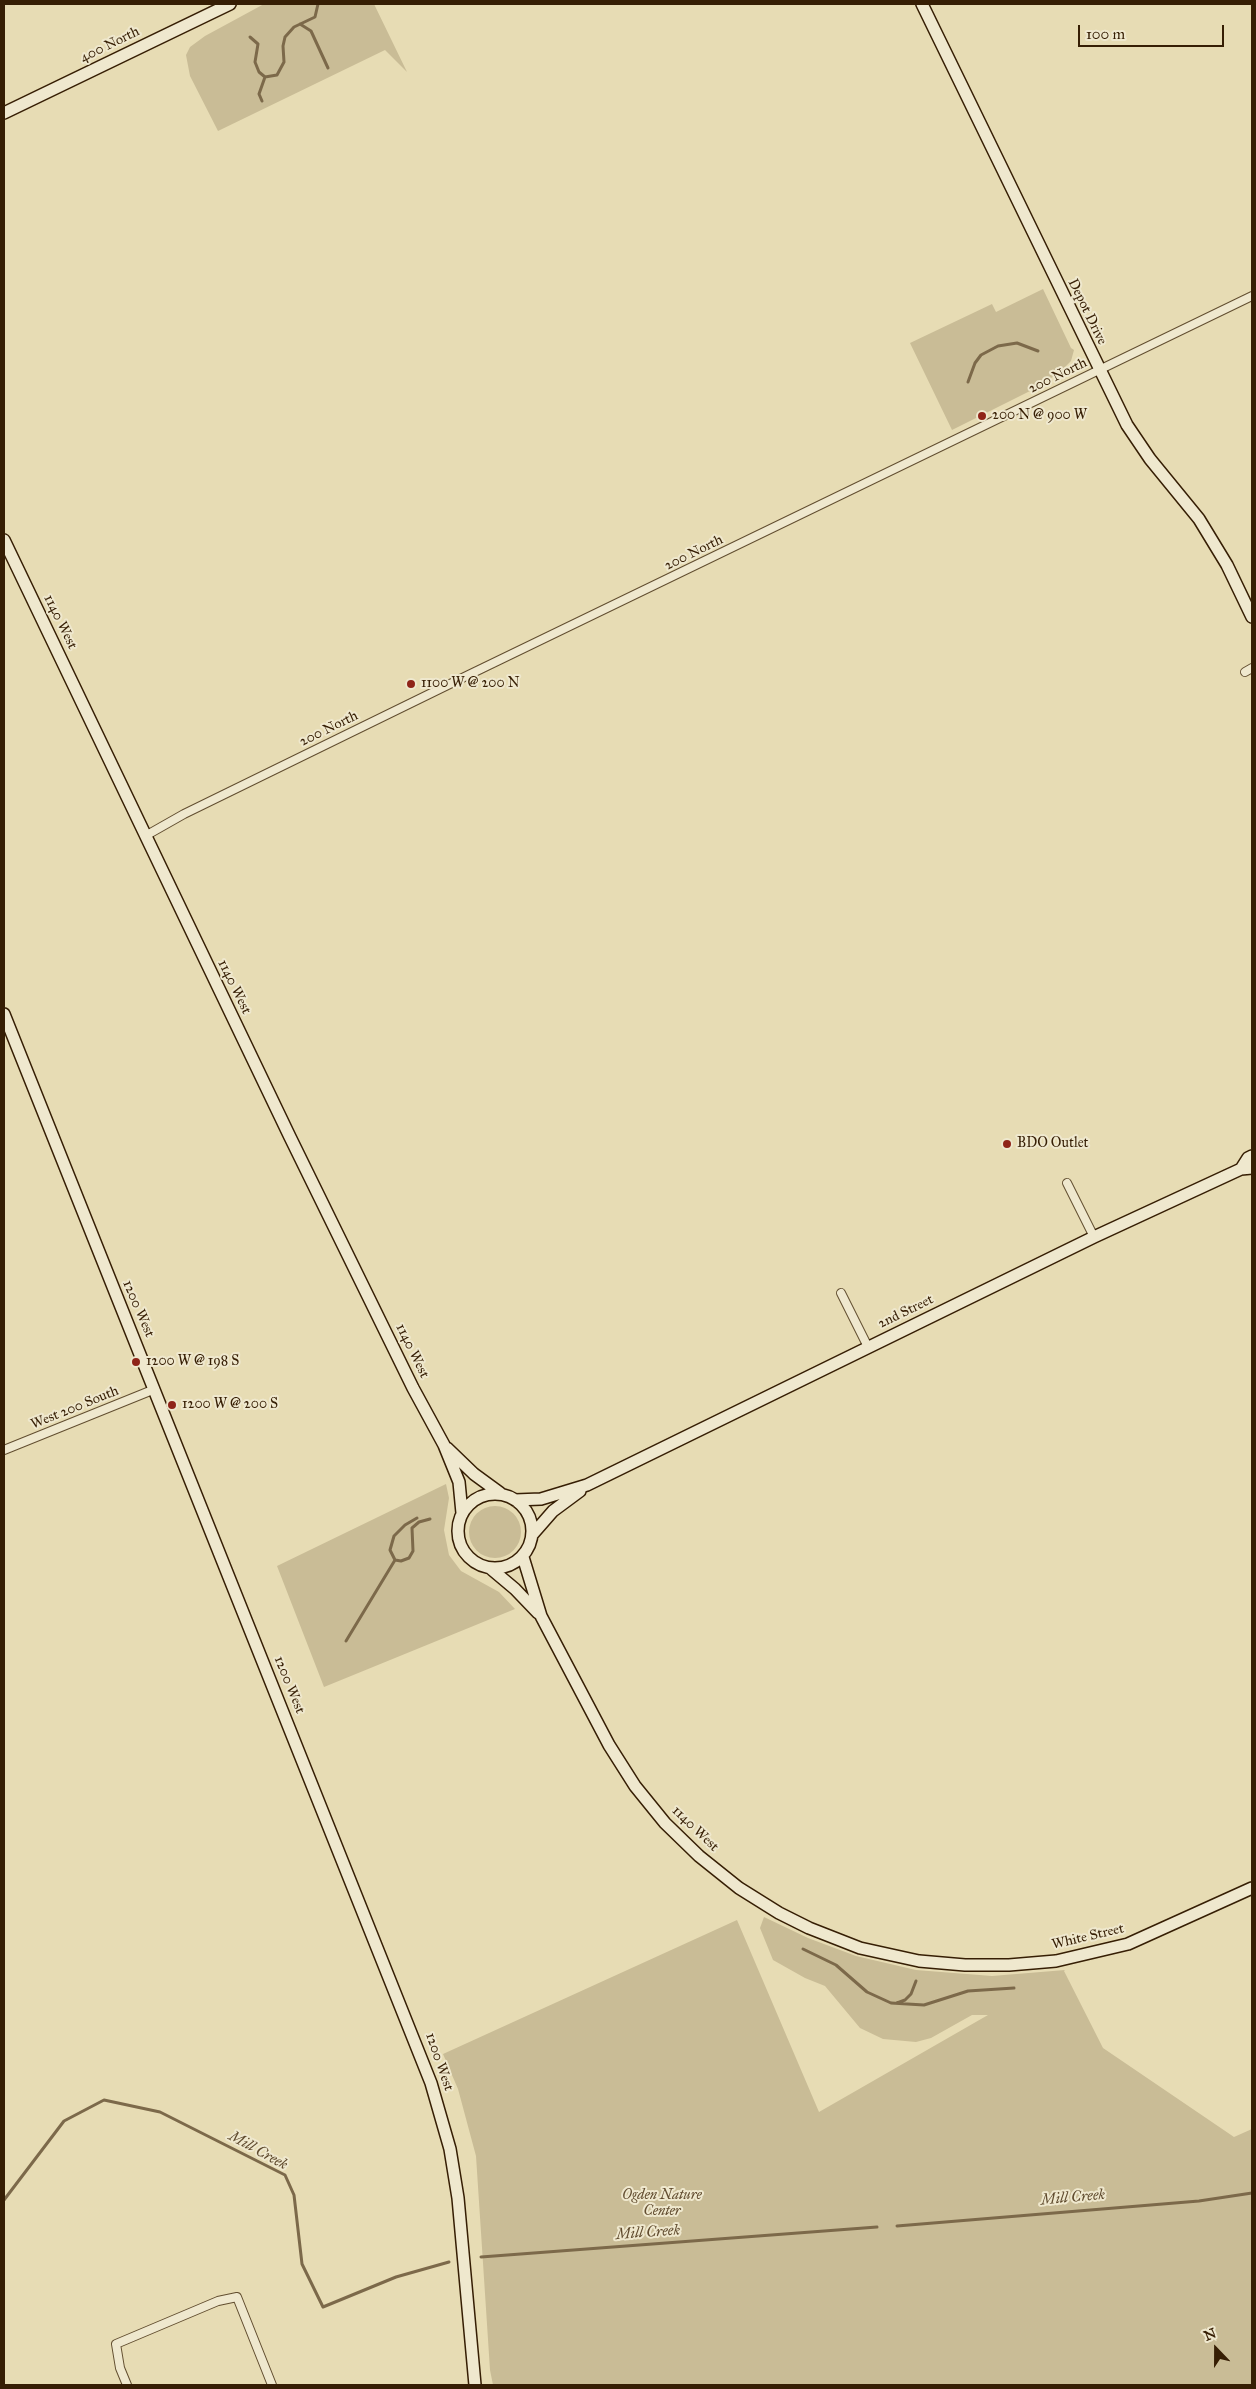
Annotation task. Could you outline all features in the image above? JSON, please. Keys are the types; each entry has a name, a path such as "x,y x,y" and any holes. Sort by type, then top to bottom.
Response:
{"street":[{"name":"400 North","path":"4,113 230,4"},
{"name":"Depot Drive","path":"922,4 1098,370 1127,425 1213,540 1252,617"},
{"name":"200 North","path":"147,835 184,814 454,682 1252,296"},
{"name":"1140 West","path":"4,540 147,835 181,912 413,1388 444,1445 458,1482 462,1513"},
{"name":"1200 West","path":"4,1014 410,2026 433,2088 450,2149 458,2198 475,2385"},
{"name":"2nd Street","path":"532,1535 553,1511 587,1486 1094,1237 1247,1169 1248,1158 1252,1156"},
{"path":"1067,1183 1094,1237"},
{"path":"841,1293 868,1347"},
{"name":"West 200 South","path":"4,1450 155,1389"},
{"name":"1140 West","path":"444,1445 474,1474 500,1493"},
{"name":"2nd Street","path":"515,1500 542,1499 587,1486"},
{"path":"489,1493 500,1493 515,1500 529,1516 532,1535 530,1547 524,1557 514,1564 502,1568 478,1565 468,1558 461,1548 458,1524 462,1513 478,1497 489,1493"},
{"name":"1140 West","path":"524,1557 541,1616 609,1745 635,1786 665,1823 698,1856 740,1888 779,1913 809,1928 860,1948 919,1961"},
{"name":"1140 West","path":"490,1568 515,1589 541,1616"},
{"name":"White Street","path":"919,1961 965,1965 1009,1965 1064,1959 1146,1938 1252,1888"},
{"path":"127,2385 120,2368 116,2344 218,2301 237,2297 272,2385"}],"green space":[{"path":"264,4 374,4 407,72 385,50 218,131 190,76 186,55 190,47 205,36"},
{"path":"1043,289 1071,348 1074,350 1071,361 1059,373 1032,390 952,430 910,343 992,304 996,312"},
{"path":"446,1484 449,1498 444,1530 449,1555 461,1571 499,1592 515,1609 324,1687 277,1566"},
{"path":"490,1506 500,1506 514,1513 521,1527 521,1537 514,1551 500,1558 490,1558 480,1554 473,1547 469,1537 469,1527 473,1517 480,1510"},
{"name":"Ogden Nature Center","path":"764,1917 808,1938 856,1956 916,1970 992,1976 1065,1970 1103,2048 1234,2137 1252,2129 1252,2385 493,2385 490,2370 476,2156 458,2089 443,2054 737,1920 819,2112 988,2015 972,2015 931,2038 916,2042 883,2039 860,2028 825,1986 805,1978 773,1960 760,1928"}],"waterway":[{"path":"250,37 258,44 255,62 259,72 265,77 277,75 284,62 283,46 285,37 294,27 315,17 318,4"},
{"path":"300,24 311,31 328,68"},
{"path":"262,101 259,94 265,77"},
{"path":"968,382 975,363 981,355 998,346 1017,343 1038,351"},
{"path":"417,1518 405,1525 394,1536 390,1550 395,1560 401,1561 409,1558 413,1551 412,1528 419,1522 430,1519"},
{"path":"346,1641 395,1560"},
{"path":"803,1949 836,1965 867,1992 891,2003 924,2005 968,1991 1014,1988"},
{"path":"897,2003 905,2000 911,1994 916,1981"},
{"name":"Mill Creek","path":"4,2200 64,2121 104,2100 160,2112 285,2175 294,2195 302,2264 323,2307 396,2277 449,2262"},
{"name":"Mill Creek","path":"897,2226 1199,2201 1252,2193"},
{"name":"Mill Creek","path":"481,2257 877,2227"}],"place":[{"name":"200 N @ 900 W","path":"982,416"},
{"name":"1100 W @ 200 N","path":"411,684"},
{"name":"BDO Outlet","path":"1007,1144"},
{"name":"1200 W @ 198 S","path":"136,1362"},
{"name":"1200 W @ 200 S","path":"172,1405"}]}
